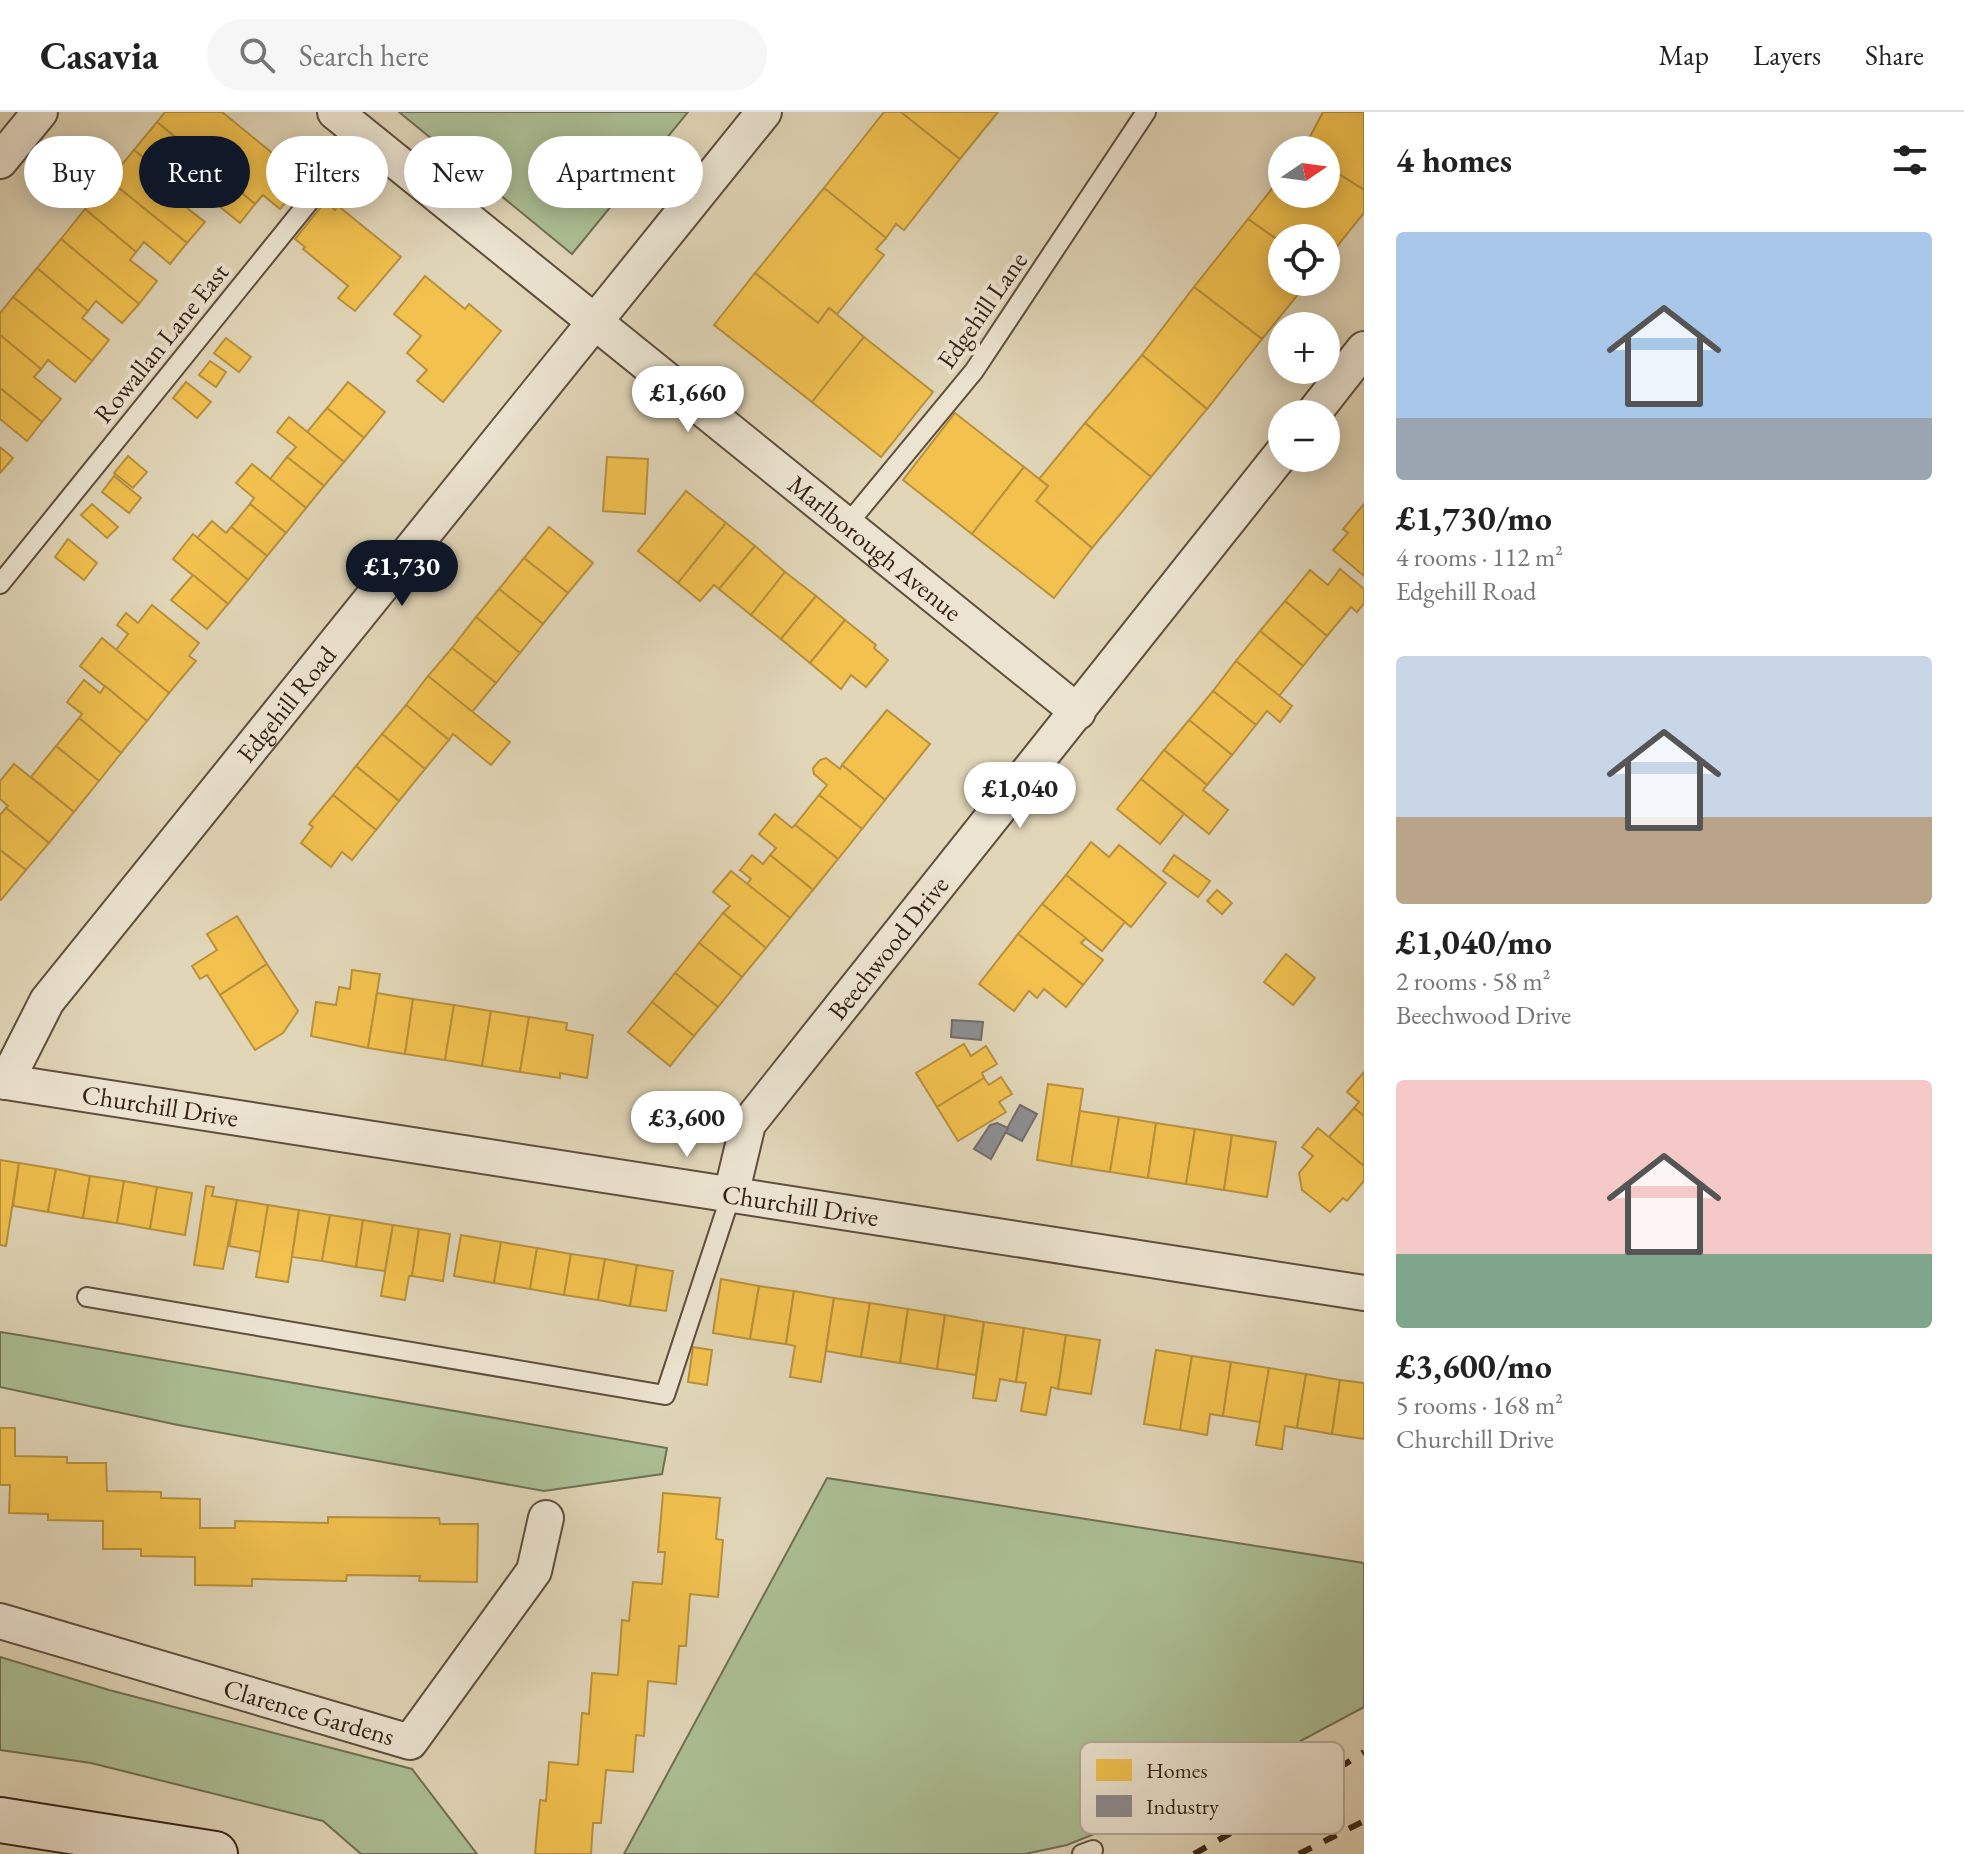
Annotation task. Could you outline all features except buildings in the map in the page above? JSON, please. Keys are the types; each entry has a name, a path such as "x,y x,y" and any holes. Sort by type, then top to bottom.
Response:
{"street":[{"path":"0,161 40,112"},
{"name":"Marlborough Avenue","path":"335,112 1078,712"},
{"name":"Edgehill Road","path":"3,1081 47,1001 764,112"},
{"path":"1324,400 1364,349"},
{"name":"Beechwood Drive","path":"731,1195 748,1124 1268,471"},
{"name":"Churchill Drive","path":"3,1081 1364,1293"},
{"name":"Clarence Gardens","path":"0,1621 410,1742 534,1571 546,1518"},
{"path":"0,1820 215,1854"}],"lane":[{"name":"Edgehill Lane","path":"846,526 974,371 1146,112"},
{"name":"Rowallan Lane East","path":"0,584 363,135"},
{"path":"87,1297 665,1395 731,1195"}],"green space":[{"path":"399,112 688,112 668,136 528,136 528,208 610,208 572,254 512,205 512,136 428,136"},
{"path":"0,1332 667,1448 662,1474 544,1491 178,1425 0,1387"},
{"path":"827,1478 1364,1563 1364,1707 1299,1742 1080,1742 1080,1834 1094,1834 1067,1845 1025,1854 624,1854"},
{"path":"0,1657 109,1690 412,1769 477,1854 361,1854 323,1821 91,1763 0,1750"}],"railway":[{"path":"1344,1765 1364,1752"},
{"path":"1344,1831 1364,1821"},
{"path":"1194,1854 1229,1834"},
{"path":"1299,1854 1338,1834"}]}
